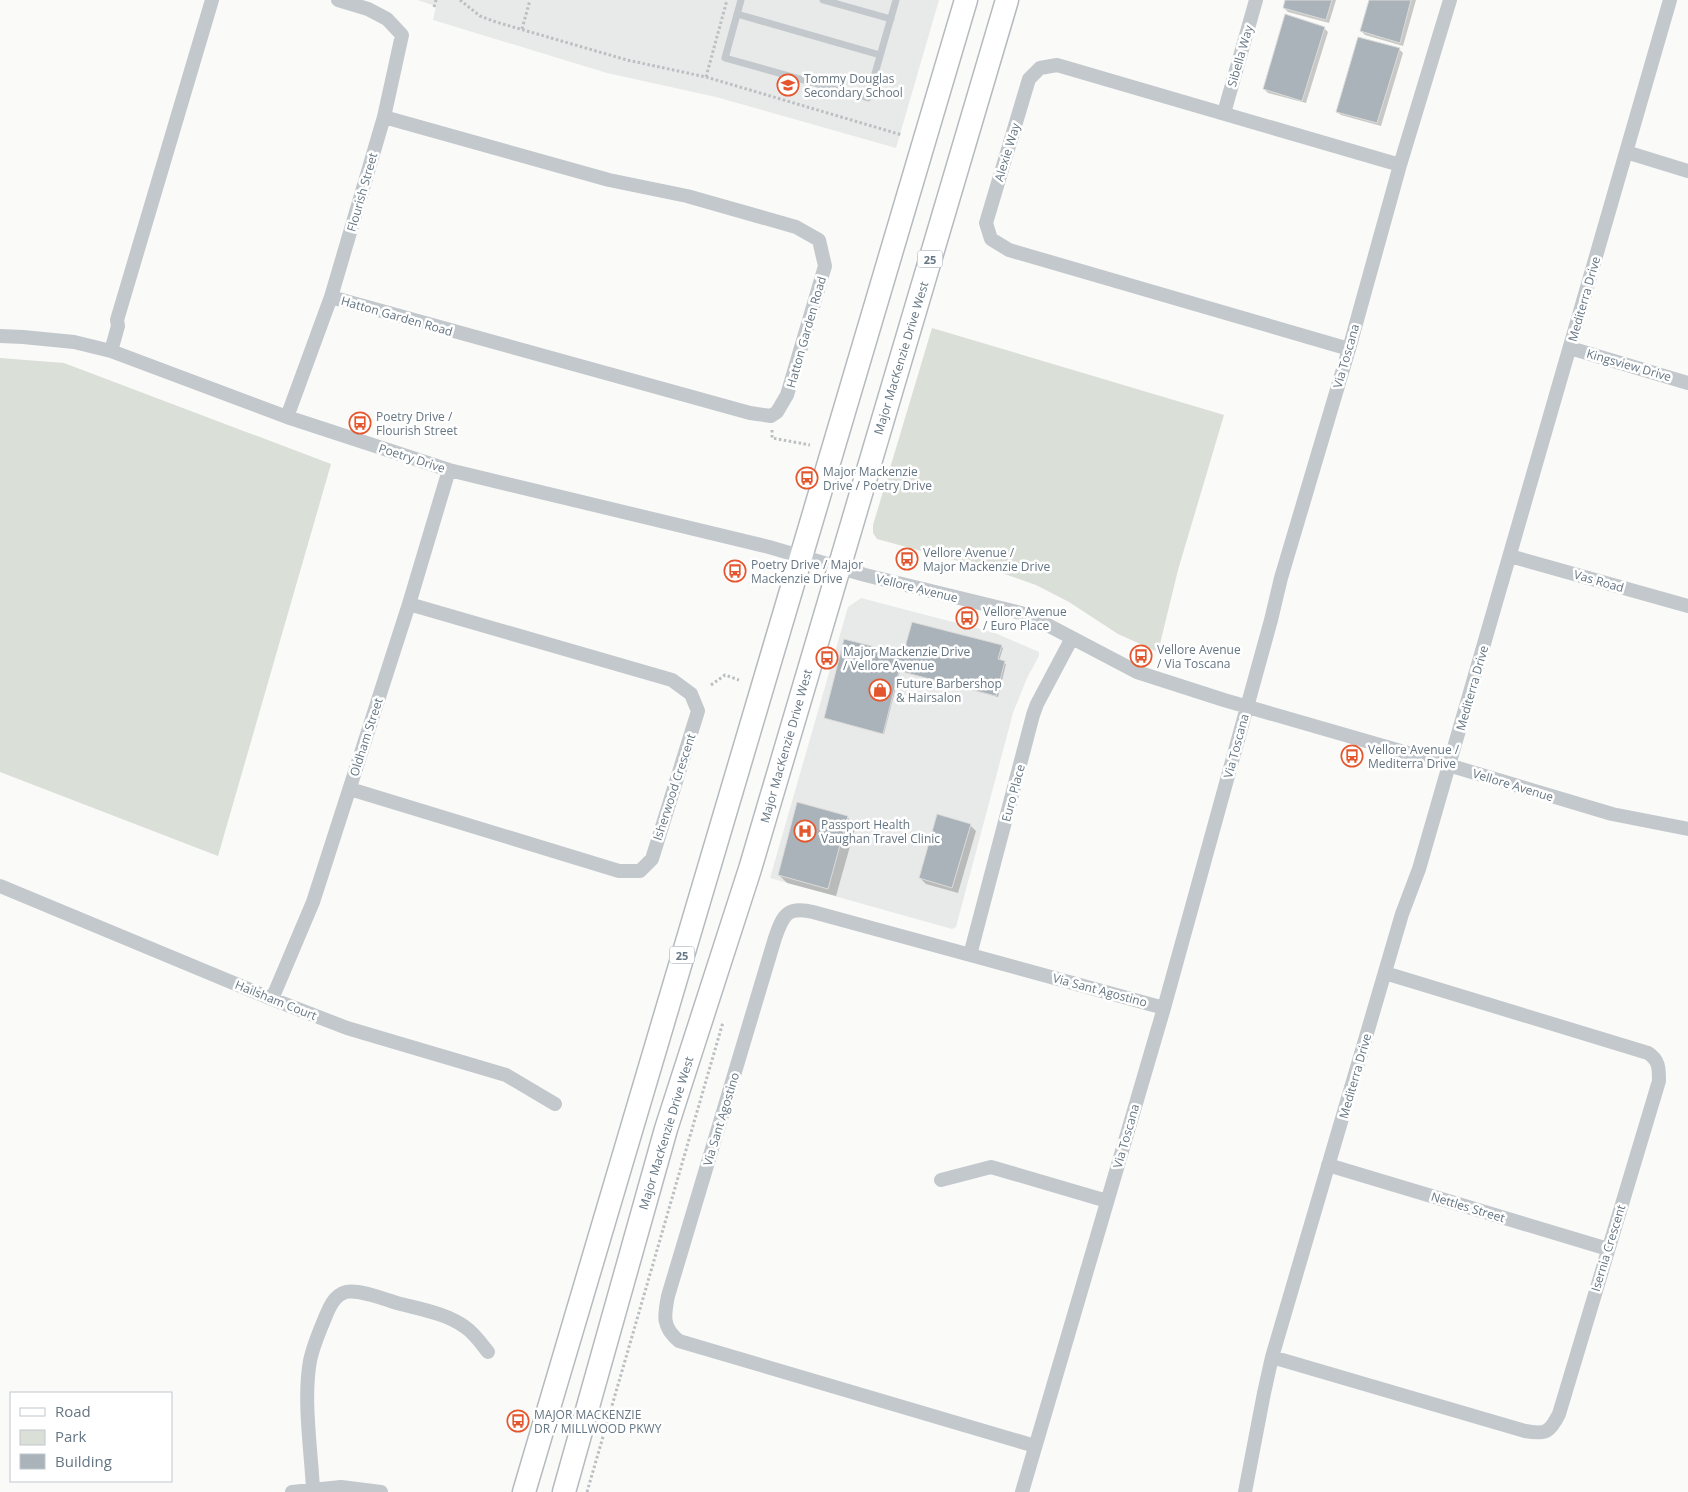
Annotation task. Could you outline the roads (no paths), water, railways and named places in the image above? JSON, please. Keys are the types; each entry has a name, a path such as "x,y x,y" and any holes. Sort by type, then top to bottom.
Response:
{"main road":[{"name":"25","path":"524,1492 966,0"},
{"name":"Major MacKenzie Drive West","path":"564,1492 666,1129 750,869 1007,0"}],"street":[{"path":"111,351 118,326 117,320 212,0"},
{"name":"Flourish Street","path":"287,417 331,297 384,117 402,35 387,19 368,9 338,0"},
{"name":"Sibella Way","path":"1224,113 1256,0"},
{"name":"Via Toscana","path":"1022,1492 1164,1008 1281,578 1349,349 1400,165 1450,0"},
{"name":"Mediterra Drive","path":"1245,1492 1272,1357 1402,914 1419,869 1670,0"},
{"name":"Alexie Way","path":"1349,349 1009,250 990,239 986,223 1029,80 1040,68 1057,65 1400,165"},
{"name":"Hatton Garden Road","path":"331,297 750,413 771,416 777,412 787,394 825,266 819,240 796,227 696,198 609,180 384,117"},
{"path":"1626,152 1688,171"},
{"name":"Poetry Drive","path":"0,336 74,342 111,351 287,417 449,470 801,556"},
{"name":"Kingsview Drive","path":"1570,348 1688,382"},
{"name":"Oldham Street","path":"272,999 313,902 410,604 449,470"},
{"name":"Vellore Avenue","path":"801,556 1021,614 1038,620 1136,672 1246,707 1612,814 1688,829"},
{"name":"Vas Road","path":"1510,556 1688,606"},
{"name":"Isherwood Crescent","path":"350,789 619,872 640,870 652,859 698,711 691,694 672,680 410,604"},
{"name":"Euro Place","path":"970,955 1033,715 1072,638"},
{"name":"Hailsham Court","path":"0,886 272,999 347,1028 506,1075 555,1104"},
{"name":"Via Sant Agostino","path":"1035,1446 679,1341 670,1334 665,1324 668,1296 775,938 780,924 786,915 796,910 804,910 1164,1008"},
{"name":"Isernia Crescent","path":"1272,1357 1525,1431 1538,1434 1547,1431 1553,1426 1559,1414 1658,1081 1659,1067 1655,1058 1648,1052 1385,973"},
{"name":"Nettles Street","path":"1328,1165 1608,1249"},
{"path":"940,1180 991,1167 1108,1201"},
{"path":"314,1489 307,1396 309,1366 317,1335 335,1298 347,1292 364,1294 451,1319 464,1326 488,1352"},
{"path":"292,1492 341,1488 381,1492"}],"lane":[{"path":"741,0 725,58 868,98 896,0"},
{"path":"823,0 891,19"},
{"path":"737,14 880,56"}],"place":[{"name":"Tommy Douglas Secondary School","path":"788,85"},
{"name":"Poetry Drive / Flourish Street","path":"360,423"},
{"name":"Major Mackenzie Drive / Poetry Drive","path":"807,478"},
{"name":"Vellore Avenue / Major Mackenzie Drive","path":"907,559"},
{"name":"Poetry Drive / Major Mackenzie Drive","path":"735,571"},
{"name":"Vellore Avenue / Euro Place","path":"967,618"},
{"name":"Vellore Avenue / Via Toscana","path":"1141,656"},
{"name":"Major Mackenzie Drive / Vellore Avenue","path":"827,658"},
{"name":"Future Barbershop & Hairsalon","path":"880,690"},
{"name":"Vellore Avenue / Mediterra Drive","path":"1352,756"},
{"name":"Passport Health Vaughan Travel Clinic","path":"805,831"},
{"name":"MAJOR MACKENZIE DR / MILLWOOD PKWY","path":"518,1421"}]}
